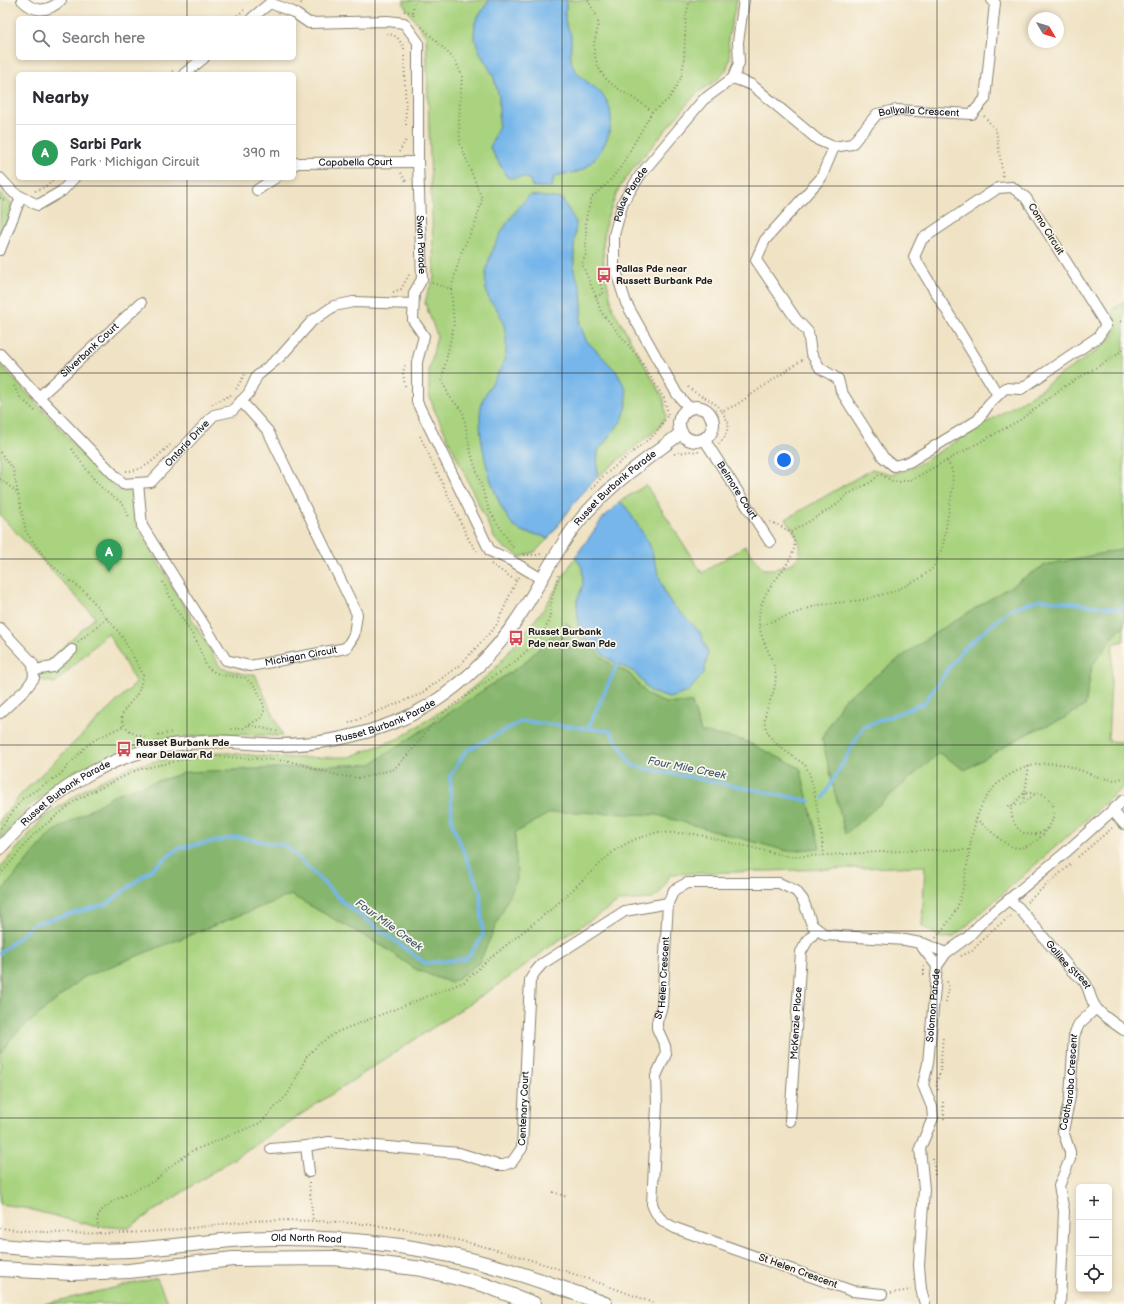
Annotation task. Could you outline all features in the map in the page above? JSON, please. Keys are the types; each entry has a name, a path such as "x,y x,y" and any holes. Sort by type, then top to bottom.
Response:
{"main road":[{"name":"Old North Road","path":"0,1246 61,1251 100,1251 170,1246 220,1240 275,1238 372,1242 443,1254 499,1267 605,1304"},
{"name":"Old North Road","path":"0,1269 78,1272 129,1271 233,1259 334,1258 422,1269 485,1285 534,1304"}],"street":[{"path":"22,0 31,8 44,10 56,5 62,0"},
{"path":"744,0 738,42 739,63 733,78 752,85 818,140 834,147 821,178 765,240 756,260 796,320 808,332 811,353 820,368 838,379 841,390 883,458 894,466 909,462 978,420 998,395 914,257 922,239 998,188 1004,188"},
{"path":"977,108 985,99 995,3 992,0"},
{"name":"Swan Parade","path":"254,16 270,3 282,4 309,23 388,21 404,23 418,42 418,162 422,278 414,293 413,320 424,336 417,362 417,402 490,551 542,579"},
{"path":"186,72 202,60"},
{"name":"Pallas Parade","path":"690,408 677,394 626,303 614,265 614,235 623,202 641,174 702,100 733,78"},
{"name":"Ballyalla Crescent","path":"834,147 852,144 877,114 896,110 972,114 977,108"},
{"name":"Capabella Court","path":"296,164 418,162"},
{"path":"0,178 14,193 26,195 38,205 62,191 72,180"},
{"path":"257,190 272,180"},
{"name":"Como Circuit","path":"998,395 1005,388 1021,389 1098,337 1106,325 1026,198 1012,186 1004,188"},
{"path":"0,250 26,195"},
{"name":"Ontario Drive","path":"0,354 39,397 123,484 151,482 214,414 232,411 249,393 257,376 280,356 312,321 334,306 353,302 413,304"},
{"name":"Silverbank Court","path":"39,397 141,303"},
{"name":"Michigan Circuit","path":"138,483 142,526 226,660 250,666 346,648 354,635 357,614 268,431 241,402"},
{"path":"690,408 701,408 706,410 712,419 711,433 700,441 689,440 681,433 679,422 681,416 690,408"},
{"name":"Russet Burbank Parade","path":"0,848 39,808 64,789 94,771 125,756 160,747 204,742 276,745 344,739 370,732 402,719 453,688 497,647 513,626 574,528 609,488 681,433"},
{"name":"Belmore Court","path":"704,439 715,448 770,542"},
{"path":"0,628 30,660 34,670 34,678 30,684 0,713"},
{"path":"34,670 53,667 72,650"},
{"name":"Solomon Parade","path":"925,1304 921,1289 919,1265 924,1189 920,1148 933,1118 932,1107 922,1085 928,1063 936,966 946,953 968,938 984,920 1124,800"},
{"path":"1113,810 1122,822"},
{"path":"668,903 674,890 687,883 779,883 796,891 803,900 808,916 817,930 825,935 905,940 919,943 929,950 946,953"},
{"name":"Galilee Street","path":"1009,900 1019,908 1072,971 1081,977 1088,985 1096,1008 1106,1018 1124,1030"},
{"name":"Centenary Court","path":"271,1148 306,1146 329,1142 459,1153 496,1165 504,1165 512,1162 522,1148 530,980 532,976 542,964 625,911 668,903"},
{"name":"St Helen Crescent","path":"668,903 662,1006 657,1022 657,1028 665,1046 666,1054 656,1076 655,1085 657,1105 652,1204 655,1212 662,1221 675,1228 852,1291 882,1294"},
{"name":"Centenary Court","path":"644,908 667,916"},
{"name":"McKenzie Place","path":"790,1121 801,952 805,944 817,930"},
{"path":"929,950 936,966"},
{"name":"Cootharaba Crescent","path":"1060,1304 1064,1212 1059,1186 1070,1159 1070,1152 1063,1131 1070,1097 1074,1036 1079,1024 1096,1008"},
{"path":"306,1146 309,1172"},
{"name":"Solomon Parade","path":"919,1304 921,1289"}],"path":[{"path":"413,12 414,0"},
{"path":"588,0 598,24 594,52 600,69 609,81 643,103 652,112 669,98 681,78 684,61 686,15 690,0"},
{"path":"388,21 386,33 397,37 404,47 406,126"},
{"path":"977,108 996,130 1004,188"},
{"path":"406,134 406,142 399,151 401,173 409,185"},
{"path":"26,195 46,187 53,180"},
{"path":"0,198 7,202"},
{"path":"389,294 401,289 410,275 410,269"},
{"path":"596,297 603,293 600,282 617,276"},
{"path":"419,283 431,283 451,289 454,324 442,379 449,396 462,412 470,450 489,510 510,545 518,553 529,556 539,555 544,551"},
{"path":"791,533 835,506 848,494 871,482 880,474 892,481 899,482 913,479 947,461 1020,420 1062,388 1117,355 1124,346"},
{"path":"722,411 736,405 811,353"},
{"path":"210,405 234,394 248,369"},
{"path":"13,384 19,396 39,414"},
{"path":"671,456 678,452 715,448 725,437 729,424 715,402 696,394 688,387"},
{"path":"121,469 126,471 136,471 146,466 173,442"},
{"path":"72,448 102,488 122,502 127,508 130,521"},
{"path":"0,452 13,470 26,532 49,562 87,594 107,618 121,635 143,674 139,690 127,705 122,715 123,726 130,732 146,738 176,732"},
{"path":"759,626 818,605 862,600 895,591 919,579 933,568 943,546 952,491 952,470 947,461"},
{"path":"0,479 18,494"},
{"path":"766,518 791,533 795,544 794,553 766,594 759,611 759,626 776,672 775,690 768,708 765,724 772,740 805,765 814,796 824,854"},
{"path":"345,725 421,694 461,664 496,626 511,594 515,580 523,568"},
{"path":"160,576 175,607 197,642 206,666 212,672 245,678 256,687 264,706 264,713 261,718 243,728 224,730"},
{"path":"72,650 76,644 107,618"},
{"path":"249,725 286,734"},
{"path":"0,830 22,799 61,774 85,747 96,739 123,726"},
{"path":"949,988 926,987 923,957 959,904 976,819 980,808 996,783 1029,766 1046,763 1061,764 1114,780 1124,777"},
{"path":"1023,804 1029,766"},
{"path":"976,819 1013,847 1028,846 1042,836 1048,828 1054,810 1052,803 1040,793 1024,793 1011,807 1012,819 1019,830 1026,834 1036,834 1048,828"},
{"path":"1008,806 1023,804 1036,793"},
{"path":"960,957 972,951 991,932 1006,921 1019,908 1122,822"},
{"path":"99,1233 97,1219 101,1211 113,1201 156,1180 172,1165 192,1151 260,1123 288,1094 307,1056 319,1044 337,1032 464,982 488,959 555,906 610,854 633,840 658,832 688,834 791,857 919,850 969,850"},
{"path":"945,1010 949,988 947,980"},
{"path":"940,1094 936,1084 940,1072 943,1033"},
{"path":"942,1100 945,1106 945,1117 943,1124"},
{"path":"932,1153 935,1168 934,1184"},
{"path":"309,1172 313,1221"},
{"path":"553,1192 567,1196"},
{"path":"882,1294 921,1289"}],"green space":[{"path":"404,0 737,0 728,39 730,58 726,71 717,80 696,94 636,165 619,188 606,221 603,245 604,269 613,309 664,399 666,416 660,427 597,477 578,498 548,539 535,552 521,557 503,547 495,539 434,409 429,394 429,371 437,336 425,303 428,291 434,279 426,36 404,5"},
{"path":"0,192 12,205 0,244"},
{"path":"1124,302 1124,641 1113,644 1108,741 1124,742 1124,786 954,937 941,938 922,926 925,866 671,874 660,893 652,899 620,901 553,944 507,979 128,1228 94,1226 20,1207 0,1204 0,868 43,818 85,789 129,767 162,760 219,752 281,758 349,757 400,738 459,699 494,670 543,610 572,562 622,500 646,485 702,573 745,546 763,569 788,565 794,562 798,557 800,545 796,535 786,519 872,469 892,474 914,467 1043,388 1105,344 1112,336 1115,328 1113,309"},
{"path":"0,364 118,491 133,491 137,527 221,668 244,674 255,674 283,736 226,734 182,737 123,751 69,777 28,807 0,840 0,820 23,792 136,683 108,633 55,683 41,680 39,662 48,662 95,617 0,515"},
{"path":"1124,549 1124,627 1120,628 1092,666 1085,706 1061,720 1028,733 965,770 939,753 845,834 822,739 843,700 929,637 1045,565"},
{"path":"566,622 606,661 630,674 647,695 665,703 692,703 701,732 743,740 800,768 820,848 787,851 657,815 572,812 550,813 515,833 517,879 479,963 451,983 415,969 384,947 291,895 84,977 14,1035 0,1053 0,893 50,834 118,793 187,772 371,764 523,664"},
{"path":"157,1278 168,1304 44,1304"}],"water":[{"path":"489,0 567,0 565,18 571,35 572,64 577,73 602,94 609,107 611,126 599,154 585,168 574,173 562,174 554,177 552,187 532,187 530,180 525,177 508,178 490,148 499,125 499,97 493,75 480,53 474,36 475,22"},
{"path":"530,195 562,199 576,222 574,271 581,288 582,305 580,324 586,340 616,371 626,389 627,406 622,420 598,451 597,477 578,498 548,539 540,535 519,530 507,517 492,485 482,446 480,428 480,412 483,399 503,363 506,352 506,336 502,321 498,311 488,297 485,284 486,270 496,242 504,228 521,204"},
{"path":"620,502 626,507 649,543 665,594 672,604 700,632 708,653 704,673 688,692 669,698 651,692 634,672 607,658 581,635 578,626 577,600 583,585 582,567 575,557 603,518"}],"waterway":[{"name":"Four Mile Creek","path":"823,798 863,727 924,703 962,650 1012,608 1041,599 1118,609 1124,606"},
{"path":"588,728 618,663"},
{"name":"Four Mile Creek","path":"0,953 34,924 107,904 179,848 238,837 286,846 345,904 425,963 466,959 483,936 480,891 452,823 450,776 466,751 522,721 610,731 633,766 810,801"}],"place":[{"name":"Pallas Pde near Russett Burbank Pde","path":"604,275"},
{"name":"Sarbi Park","path":"109,572"},
{"name":"Russet Burbank Pde near Swan Pde","path":"516,638"},
{"name":"Russet Burbank Pde near Delawar Rd","path":"124,749"}]}
